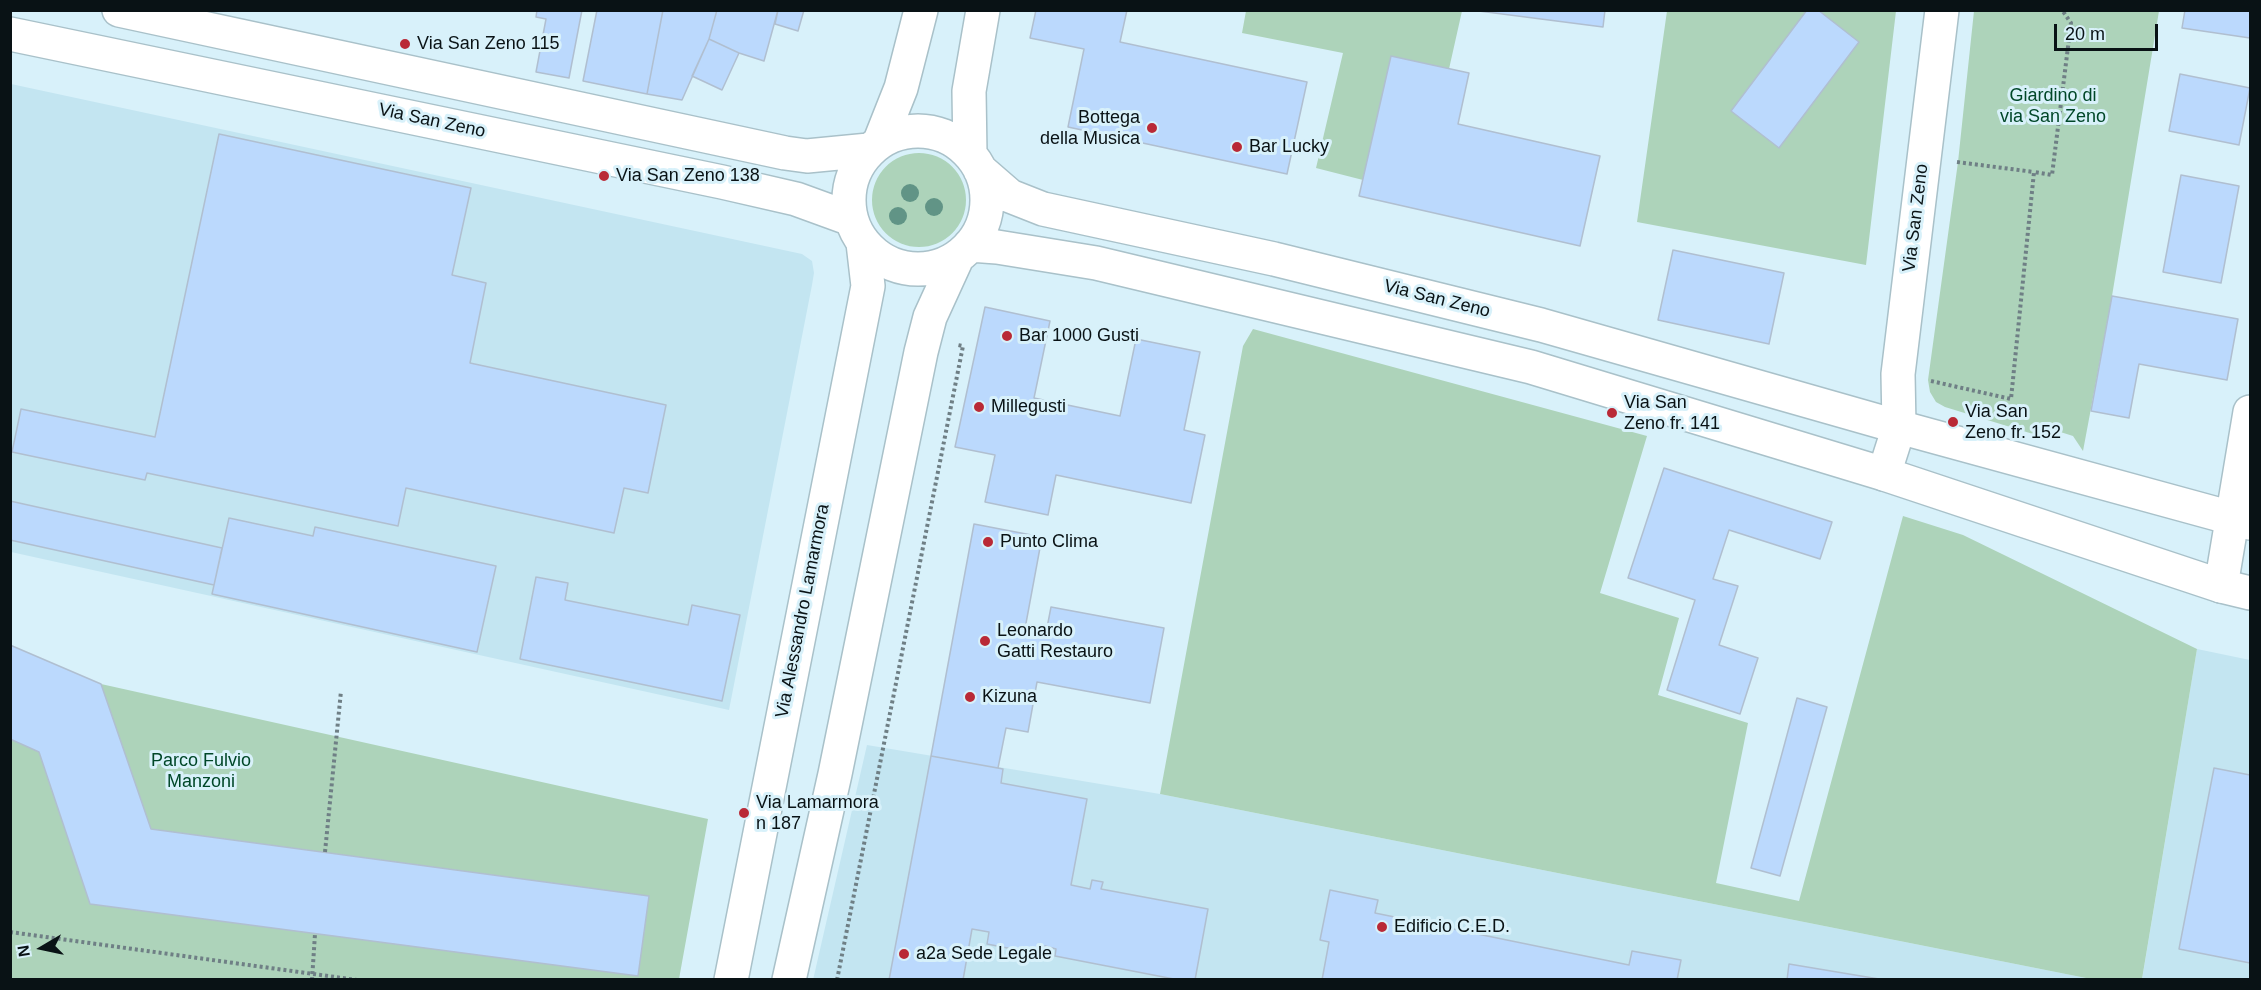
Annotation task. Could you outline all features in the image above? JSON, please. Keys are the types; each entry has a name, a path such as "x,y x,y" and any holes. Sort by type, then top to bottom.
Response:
{"street":[{"path":"119,10 784,153 807,156 875,146"},
{"path":"875,146 901,88 921,10"},
{"path":"789,980 835,774 921,352 930,317 964,252 979,232 986,209 985,185 975,162 969,91 983,10"},
{"name":"Via San Zeno","path":"1884,474 1899,427 1898,374 1942,10"},
{"name":"Via San Zeno","path":"10,34 796,199 857,231"},
{"path":"975,162 957,143 943,135 927,131 895,134 875,146 858,165 850,182 848,201 857,231 878,257 896,266 915,270 936,267 964,252 997,247 1096,263 1531,367 1884,474 2236,589 2250,412"},
{"name":"Via San Zeno","path":"975,162 1010,196 1043,209 1274,259 1541,325 1899,427 2242,521"},
{"name":"Via Alessandro Lamarmora","path":"731,980 868,286 857,231"}],"path":[{"path":"1923,158 2052,175 2071,23 2062,10"},
{"path":"1898,374 2011,399 2034,172"},
{"path":"837,980 963,346"},
{"path":"325,852 341,691"},
{"path":"10,932 312,977 357,980"},
{"path":"312,977 315,934"}],"shaded area":[{"path":"11,84 802,254 812,261 814,273 812,285 729,710 11,552"},
{"path":"2197,649 2250,660 2250,979 2142,980"},
{"path":"867,745 1160,794 2091,979 813,980"}],"green space":[{"path":"1246,11 1462,11 1449,69 1391,56 1363,180 1316,168 1343,53 1242,33"},
{"path":"1667,11 1896,11 1866,265 1637,222"},
{"name":"Giardino di via San Zeno","path":"1974,11 2159,11 2112,296 2083,451 2073,436 2051,429 2033,434 1945,407 1936,402 1930,392 1928,380 1958,162"},
{"path":"919,153 937,156 952,167 963,182 966,200 963,218 952,233 937,244 919,247 901,244 886,233 875,218 872,200 875,182 886,167 901,156"},
{"path":"1253,329 1647,436 1600,593 1679,618 1658,695 1748,723 1716,883 1799,901 1903,516 1963,535 2197,649 2142,979 2091,979 1160,794 1243,346"},
{"name":"Parco Fulvio Manzoni","path":"101,684 708,819 679,979 11,980 11,739 39,752 90,904 638,975 649,896 151,829"}],"building":[{"path":"537,10 582,10 569,78 536,72 546,19 536,17"},
{"path":"597,10 663,10 647,94 583,81"},
{"path":"663,10 717,10 709,39 682,100 647,94"},
{"path":"717,10 778,10 764,61 739,53 709,39"},
{"path":"778,10 804,10 798,31 775,24"},
{"path":"1036,10 1127,10 1120,42 1307,82 1287,174 1068,127 1084,49 1030,38"},
{"path":"1471,10 1605,10 1603,27"},
{"path":"1807,10 1818,10 1859,42 1779,148 1731,111"},
{"path":"2185,10 2250,10 2250,38 2182,28"},
{"path":"709,39 739,53 722,90 692,76"},
{"path":"1391,56 1469,73 1458,124 1600,156 1580,246 1359,196"},
{"path":"2180,74 2250,88 2239,145 2169,131"},
{"path":"219,134 471,188 452,275 486,283 470,363 666,405 648,493 624,488 614,533 406,488 398,526 147,473 145,480 12,452 21,409 155,437"},
{"path":"2181,175 2239,186 2221,283 2163,272"},
{"path":"1673,250 1784,273 1769,344 1658,320"},
{"path":"2112,296 2238,319 2227,380 2139,364 2129,418 2091,411"},
{"path":"985,307 1050,321 1034,398 1120,416 1136,339 1200,352 1184,430 1205,435 1191,503 1056,475 1048,515 985,502 995,455 955,447"},
{"path":"1664,468 1832,522 1820,559 1729,530 1713,579 1738,586 1719,645 1758,658 1740,714 1667,690 1695,600 1628,578"},
{"path":"10,501 222,548 214,585 10,540"},
{"path":"229,518 313,536 315,527 496,566 477,652 212,594"},
{"path":"974,524 1042,537 1024,634 1045,638 1051,607 1164,628 1150,703 1037,682 1028,732 1006,728 998,768 931,756"},
{"path":"536,577 568,583 565,600 688,625 692,605 740,615 722,701 520,659"},
{"path":"10,645 101,684 151,829 649,896 638,976 90,904 39,752 10,739"},
{"path":"1797,698 1827,707 1780,876 1751,868"},
{"path":"931,756 1003,769 1001,783 1087,799 1071,885 1090,889 1092,880 1103,882 1101,889 1208,909 1195,980 1179,980 1055,956 1056,949 1045,946 1043,955 987,944 989,932 972,929 963,980 889,980"},
{"path":"2214,768 2250,775 2250,963 2179,949"},
{"name":"Edificio C.E.D.","path":"1330,890 1378,900 1375,913 1629,965 1632,951 1681,960 1677,980 1322,980 1329,942 1320,940"},
{"path":"1789,964 1885,980 1787,980"}],"place":[{"name":"Via San Zeno 115","path":"405,44"},
{"name":"Bottega della Musica","path":"1152,128"},
{"name":"Bar Lucky","path":"1237,147"},
{"name":"Via San Zeno 138","path":"604,176"},
{"name":"Bar 1000 Gusti","path":"1007,336"},
{"name":"Millegusti","path":"979,407"},
{"name":"Via San Zeno fr. 141","path":"1612,413"},
{"name":"Via San Zeno fr. 152","path":"1953,422"},
{"name":"Punto Clima","path":"988,542"},
{"name":"Leonardo Gatti Restauro","path":"985,641"},
{"name":"Kizuna","path":"970,697"},
{"name":"Via Lamarmora n 187","path":"744,813"},
{"name":"Edificio C.E.D.","path":"1382,927"},
{"name":"a2a Sede Legale","path":"904,954"}]}
